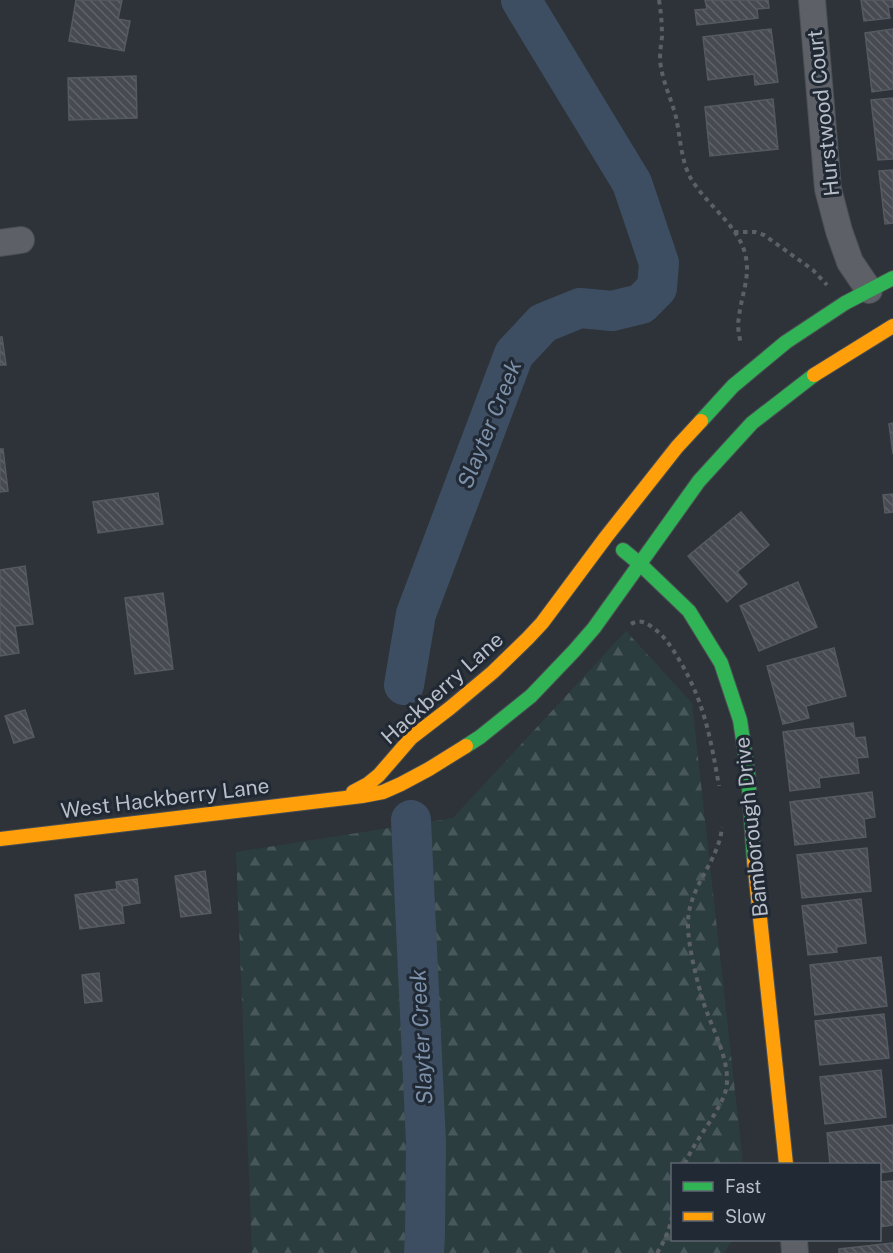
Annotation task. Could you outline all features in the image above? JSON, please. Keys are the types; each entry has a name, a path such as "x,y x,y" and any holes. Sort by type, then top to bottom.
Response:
{"street":[{"name":"Hurstwood Court","path":"812,0 828,189 850,262 869,290"},
{"name":"Hackberry Lane","path":"335,800 358,790 379,775 411,738 513,654 542,623 677,447 732,386 786,342 845,303 893,278"},
{"path":"335,800 382,792 401,784 480,737 531,696 594,628 699,481 752,423 814,375 893,326"},
{"name":"Bamborough Drive","path":"606,537 640,564 689,610 721,663 740,720 748,773 752,844 786,1163"},
{"name":"West Hackberry Lane","path":"0,839 335,800"}],"path":[{"path":"659,0 661,68 675,115 684,161 699,191 742,244 746,257 747,273 738,318 741,345"},
{"path":"734,232 755,232 764,235 813,270 829,288"},
{"path":"628,626 636,621 649,626 663,636 683,665 698,696 707,723 719,787"},
{"path":"686,1163 725,1092 727,1080 722,1053 702,998 687,924 693,896 714,856 722,830 722,821"},
{"path":"657,1253 671,1223"}],"green space":[{"path":"626,631 692,703 743,1163 671,1163 671,1241 731,1241 724,1253 252,1253 236,852 453,818"}],"building":[{"path":"76,0 122,0 118,19 130,21 124,51 69,41"},
{"path":"705,0 768,0 769,8 757,9 758,18 697,25 695,10 707,9"},
{"path":"861,0 893,0 893,7 888,7 890,18 864,21"},
{"path":"771,29 778,82 755,85 754,74 708,80 703,37"},
{"path":"893,29 893,89 872,92 865,33"},
{"path":"136,76 137,118 69,120 68,78"},
{"path":"893,98 893,159 878,160 871,100"},
{"path":"773,99 778,149 710,156 705,107"},
{"path":"893,170 893,223 885,224 879,171"},
{"path":"0,337 2,337 6,365 0,365"},
{"path":"893,423 893,454 889,424"},
{"path":"0,449 3,449 8,491 0,492"},
{"path":"158,493 163,524 98,533 93,502"},
{"path":"893,494 893,512 885,513 883,495"},
{"path":"741,512 769,545 737,572 747,584 727,602 688,556"},
{"path":"25,566 33,624 15,626 19,653 0,656 0,570"},
{"path":"798,582 817,627 759,651 740,606"},
{"path":"163,593 173,669 135,674 125,598"},
{"path":"834,648 846,696 806,706 809,718 783,724 767,666"},
{"path":"25,710 34,737 14,743 5,716"},
{"path":"853,723 855,738 865,737 868,757 857,758 859,773 819,778 820,787 790,791 783,732"},
{"path":"872,792 875,817 864,819 866,837 795,845 790,802"},
{"path":"867,848 871,891 802,898 797,855"},
{"path":"205,871 211,913 181,917 175,876"},
{"path":"137,879 140,903 122,906 124,923 80,929 75,895 117,889 116,882"},
{"path":"861,899 866,943 836,947 837,952 808,955 802,906"},
{"path":"881,957 887,1006 815,1015 810,965"},
{"path":"99,973 102,1001 85,1003 82,975"},
{"path":"884,1014 889,1058 820,1065 815,1021"},
{"path":"881,1070 886,1117 825,1124 820,1077"},
{"path":"893,1125 893,1171 881,1173 881,1163 830,1163 827,1133"},
{"path":"893,1181 893,1225 881,1227 881,1182"},
{"path":"893,1243 893,1253 839,1253 839,1249"}],"waterway":[{"name":"Slayter Creek","path":"404,685 416,614 514,354 543,323 580,308 612,311 641,304 657,288 659,263 632,183 521,0"},
{"name":"Slayter Creek","path":"411,820 426,1143 424,1253"}],"traffic: fast":[{"path":"701,421 733,386 786,342 845,303 893,278"},
{"path":"466,746 531,696 574,651 594,628 699,481 752,423 814,375"},
{"path":"623,550 689,611 721,663 740,720 748,773 754,861"}],"traffic: slow":[{"path":"814,375 893,326"},
{"path":"353,792 379,775 411,738 493,672 528,638 542,623 677,447 701,421"},
{"path":"0,839 383,792 429,769 466,746"},
{"path":"754,861 786,1163"}]}
